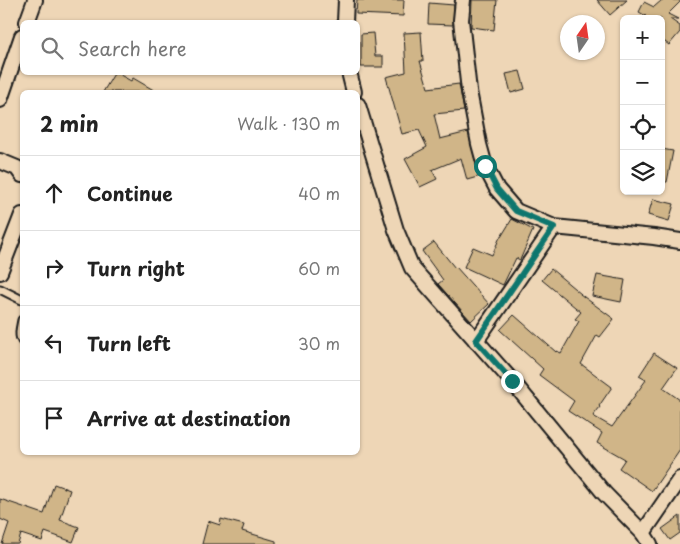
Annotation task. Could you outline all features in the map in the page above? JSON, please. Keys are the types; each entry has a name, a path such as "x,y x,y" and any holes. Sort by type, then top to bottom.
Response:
{"street":[{"path":"28,20 35,0"},
{"path":"345,20 346,0"},
{"path":"462,0 461,20 469,91 485,166 497,189 516,211 554,227 680,241"},
{"path":"0,100 20,42"},
{"path":"351,75 354,90"},
{"path":"360,112 396,230 412,268 512,381 604,494 647,539 680,479"},
{"path":"0,161 17,168 20,172"},
{"path":"0,272 20,221"},
{"path":"476,341 554,227"}],"lane":[{"path":"0,289 20,299"}],"building":[{"path":"357,0 404,0 403,16 356,14"},
{"path":"472,0 497,0 494,30 471,27"},
{"path":"597,0 627,0 610,15"},
{"path":"662,0 680,0 668,14 678,19 670,19 680,26 680,32 669,45 665,42 665,15 644,15 639,12 644,2 654,7"},
{"path":"429,3 454,5 453,25 428,24"},
{"path":"421,32 423,61 420,61 428,88 459,84 464,111 434,114 440,139 468,132 477,168 481,176 467,180 461,158 432,170 437,179 420,187 405,159 427,147 419,130 402,134 386,77 406,72 404,33"},
{"path":"373,33 375,56 383,56 383,67 361,67 361,34"},
{"path":"520,71 525,89 511,93 506,74"},
{"path":"113,75 120,75 131,81 133,78 154,90 104,90"},
{"path":"665,150 673,151 667,182 665,182"},
{"path":"653,199 674,204 669,221 648,215"},
{"path":"512,219 533,230 520,260 516,258 503,285 464,267 473,247 492,255 500,237"},
{"path":"434,242 455,268 489,304 471,321 438,284 443,280 422,251"},
{"path":"551,269 580,294 614,319 600,337 597,335 581,364 612,387 593,416 612,427 646,380 639,376 654,353 677,368 663,388 680,400 680,450 652,491 619,468 625,459 597,443 602,433 568,411 574,401 539,375 543,369 500,330 514,315 556,352 561,353 579,321 575,319 581,312 542,280"},
{"path":"597,275 625,280 621,302 592,296"},
{"path":"54,484 70,490 60,520 79,527 73,542 45,532 42,541 21,534 18,544 2,544 9,523 0,519 0,499 44,514"},
{"path":"680,516 680,533 670,540 662,529"},
{"path":"221,519 244,525 242,531 276,541 276,544 202,544 208,521 220,525"}],"route":[{"path":"485,166 497,189 516,211 554,227 476,341 512,381"}]}
